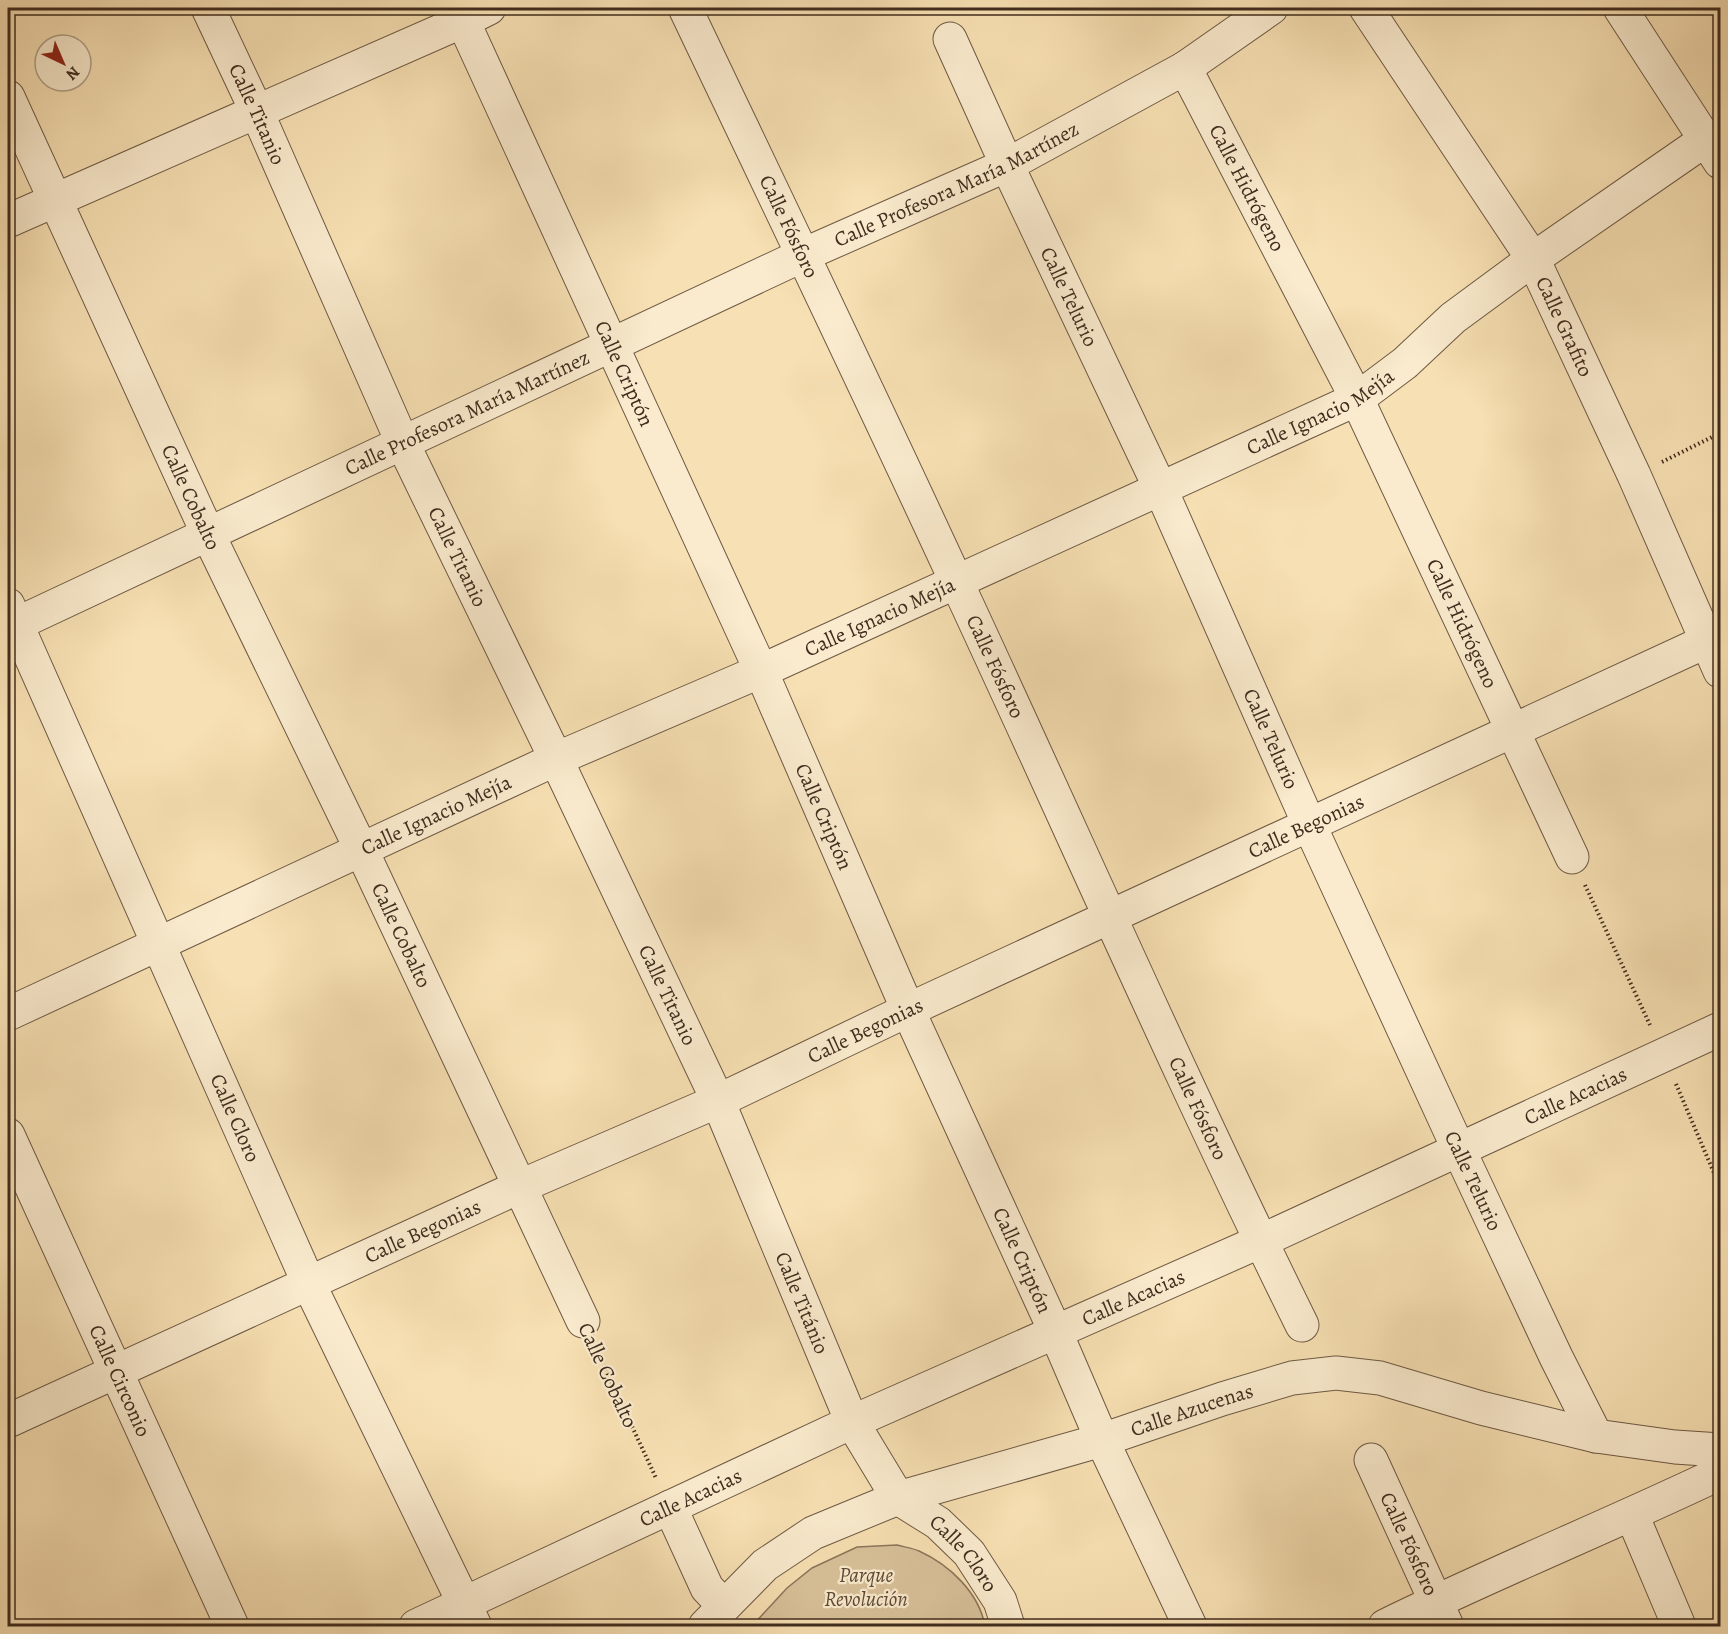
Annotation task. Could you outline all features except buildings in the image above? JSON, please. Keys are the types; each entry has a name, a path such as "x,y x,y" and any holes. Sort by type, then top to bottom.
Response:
{"street":[{"name":"Calle Titanio","path":"208,8 256,110 403,444 718,1101"},
{"name":"Calle Fósforo","path":"685,8 957,583 1110,918 1302,1325"},
{"name":"Calle Profesora María Martínez","path":"11,619 208,534 803,255 1006,165 1185,68 1271,8"},
{"name":"Calle Grafito","path":"1366,8 1533,259 1634,475 1714,638 1720,670"},
{"path":"1624,9 1713,151"},
{"path":"8,221 470,12"},
{"name":"Calle Criptón","path":"470,12 612,344 761,671 908,1010 1056,1332 1102,1440 1190,1626"},
{"name":"Calle Telurio","path":"950,39 1006,165 1161,490 1309,824 1459,1150 1556,1357 1596,1436"},
{"name":"Calle Hidrógeno","path":"1185,68 1357,399 1572,857"},
{"name":"Calle Cobalto","path":"8,97 208,534 361,849 583,1321"},
{"name":"Calle Ignacio Mejía","path":"8,1014 556,759 761,671 957,583 1357,399 1405,363 1453,318 1533,259 1713,151"},
{"name":"Calle Cloro","path":"11,619 309,1284 468,1615"},
{"name":"Calle Begonias","path":"8,1421 521,1186 718,1101 908,1010 1714,638"},
{"name":"Calle Acacias","path":"416,1626 468,1615 670,1507 852,1422 1261,1242 1720,1029"},
{"name":"Calle Titánio","path":"718,1101 852,1422 898,1498"},
{"name":"Calle Circonio","path":"8,1135 232,1626"},
{"name":"Calle Azucenas","path":"715,1616 765,1565 813,1533 898,1498 1102,1440 1292,1378 1336,1373 1380,1378 1481,1408 1596,1436 1675,1447 1720,1450"},
{"name":"Calle Fósforo","path":"1371,1460 1441,1614"},
{"path":"1385,1626 1441,1614 1632,1515 1720,1473"},
{"name":"Calle Cloro","path":"898,1498 938,1523 969,1553 1000,1601 1008,1626"},
{"path":"670,1507 706,1588 715,1616"},
{"path":"1632,1515 1679,1626"}],"path":[{"path":"1634,475 1720,433"},
{"path":"1572,857 1664,1055 1720,1187"},
{"name":"Calle Cobalto","path":"583,1321 670,1507"}],"green space":[{"name":"Parque Revolución","path":"897,1545 919,1551 952,1572 977,1602 985,1626 752,1626 787,1588 812,1568 857,1547"}]}
